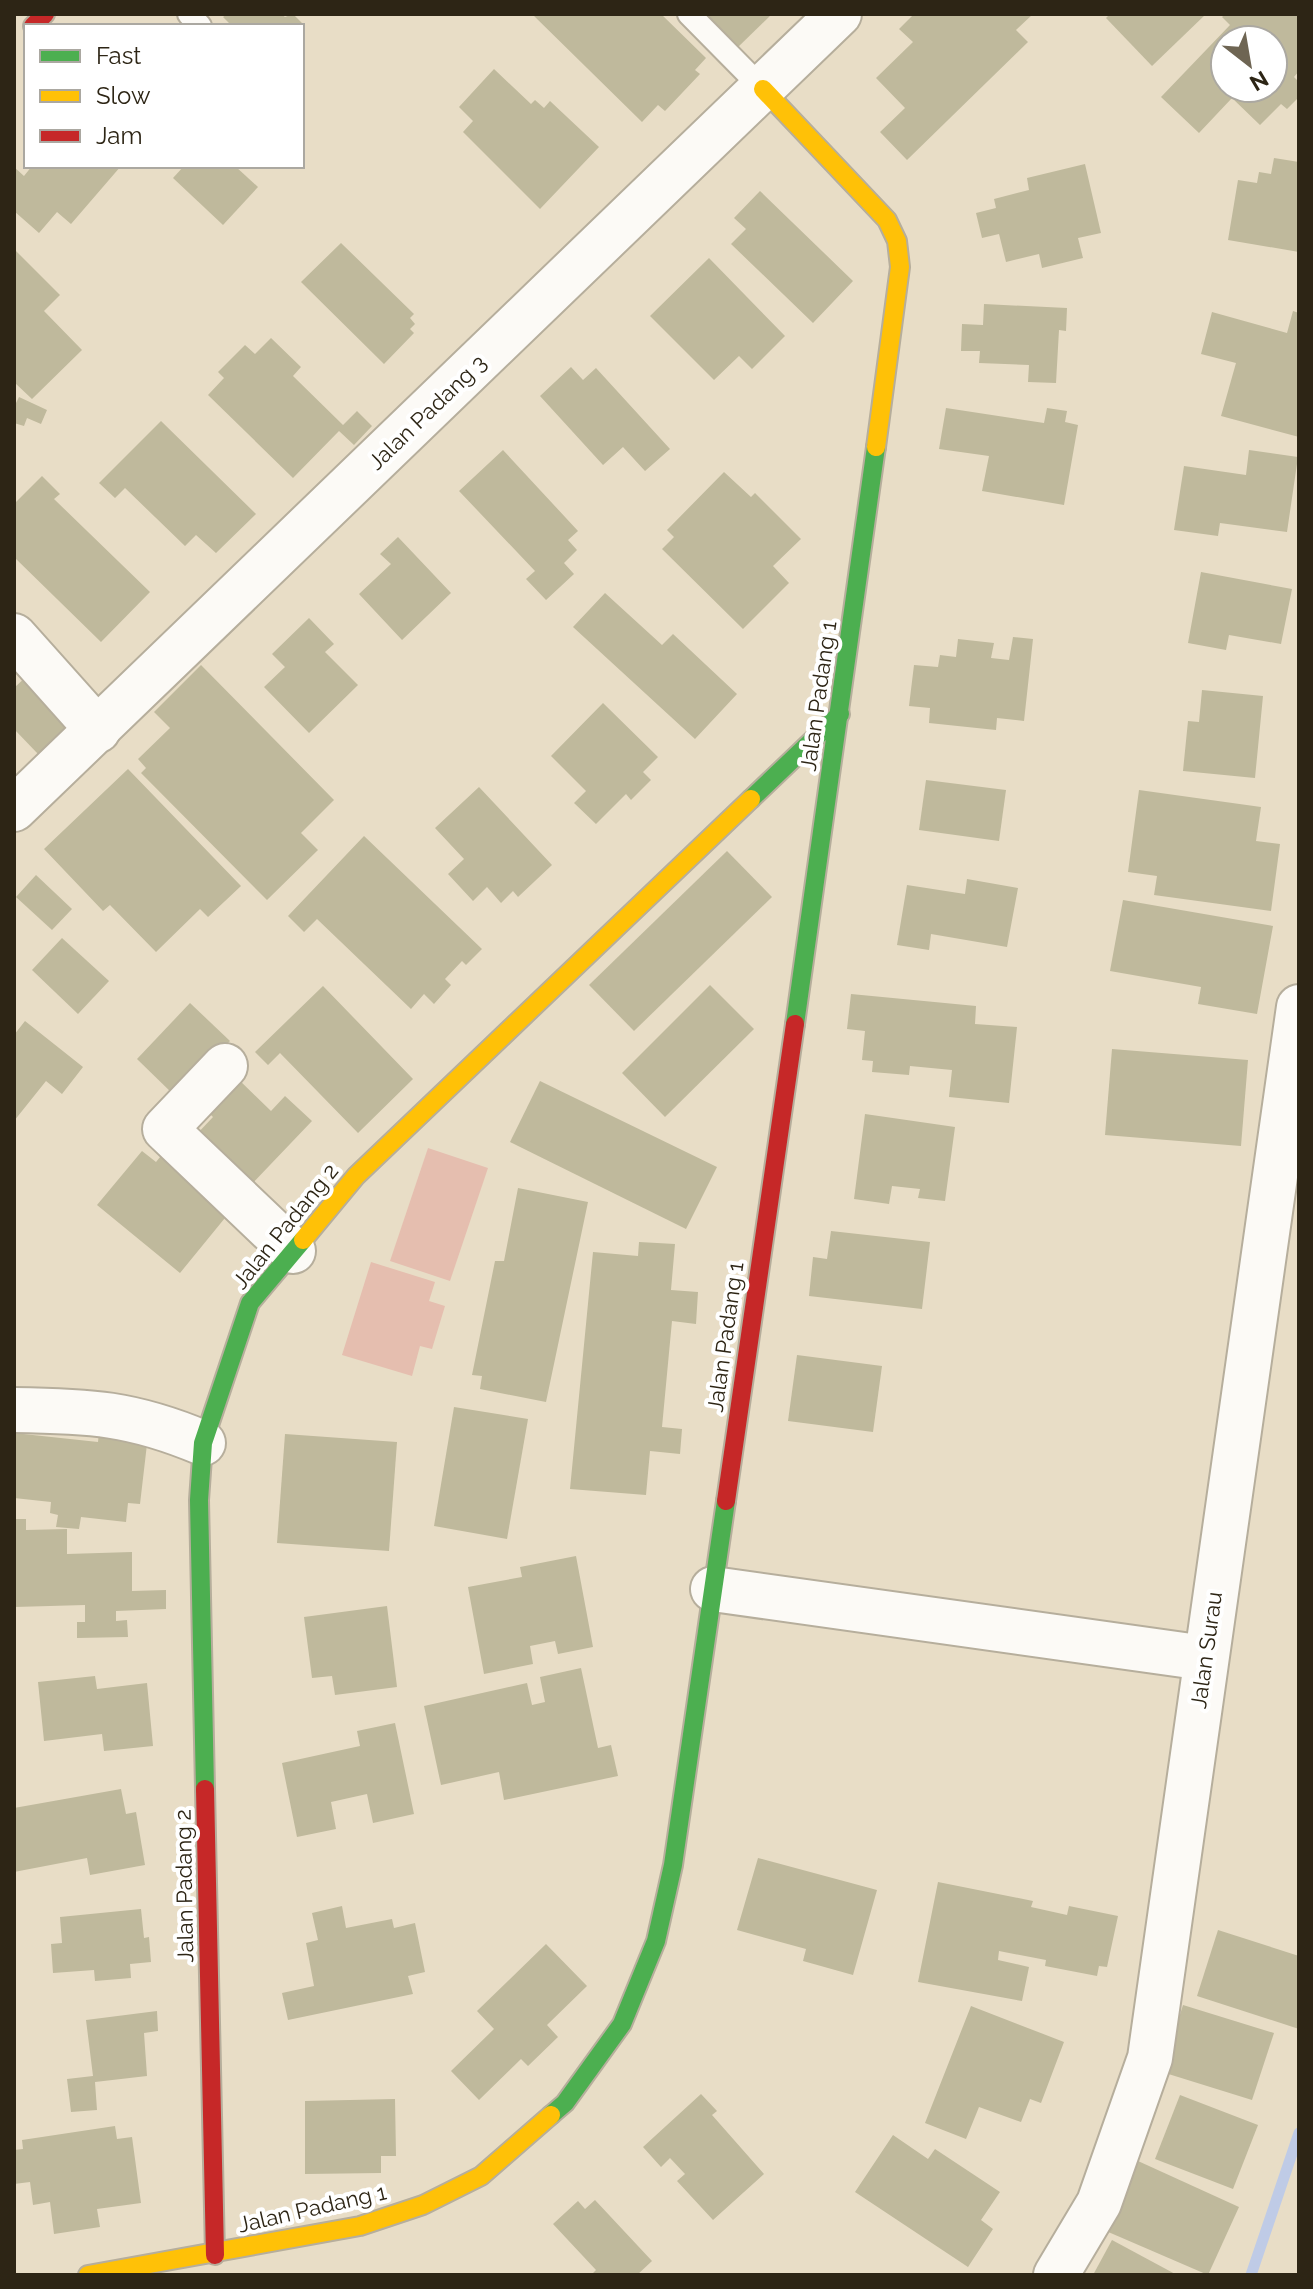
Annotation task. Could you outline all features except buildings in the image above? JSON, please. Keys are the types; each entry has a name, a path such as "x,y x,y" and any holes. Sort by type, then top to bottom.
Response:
{"street":[{"name":"Jalan Padang 3","path":"14,809 839,14"},
{"name":"Jalan Padang 1","path":"88,2275 215,2255 360,2226 423,2205 481,2176 565,2103 622,2024 656,1941 673,1865 840,714 900,267 897,241 887,220 763,89"},
{"path":"14,636 98,730"},
{"name":"Jalan Padang 2","path":"215,2255 200,1516 203,1443 250,1303 356,1176 840,714"},
{"name":"Jalan Surau","path":"1056,2275 1099,2203 1150,2058 1299,1007"},
{"path":"225,1066 165,1129 293,1251"},
{"path":"14,1410 95,1411 156,1423 203,1443"},
{"path":"713,1589 1205,1658"}],"lane":[{"path":"689,14 763,89"}],"shaded area":[{"path":"428,1148 488,1168 450,1281 390,1261"},
{"path":"371,1262 435,1282 429,1301 445,1306 432,1349 420,1346 412,1376 342,1355"}],"waterway":[{"path":"1251,2275 1299,2133"}],"traffic: fast":[{"path":"795,1024 876,447"},
{"path":"751,799 840,714"},
{"path":"205,1789 199,1500 203,1443 250,1303 303,1240"},
{"path":"551,2115 565,2103 622,2024 656,1941 673,1865 726,1501"}],"traffic: slow":[{"path":"763,89 887,220 897,241 900,267 876,447"},
{"path":"303,1240 356,1176 751,799"},
{"path":"88,2275 360,2226 423,2205 481,2176 551,2115"}],"traffic: jam":[{"path":"35,24 45,14"},
{"path":"726,1501 795,1024"},
{"path":"205,1789 215,2255"}]}
